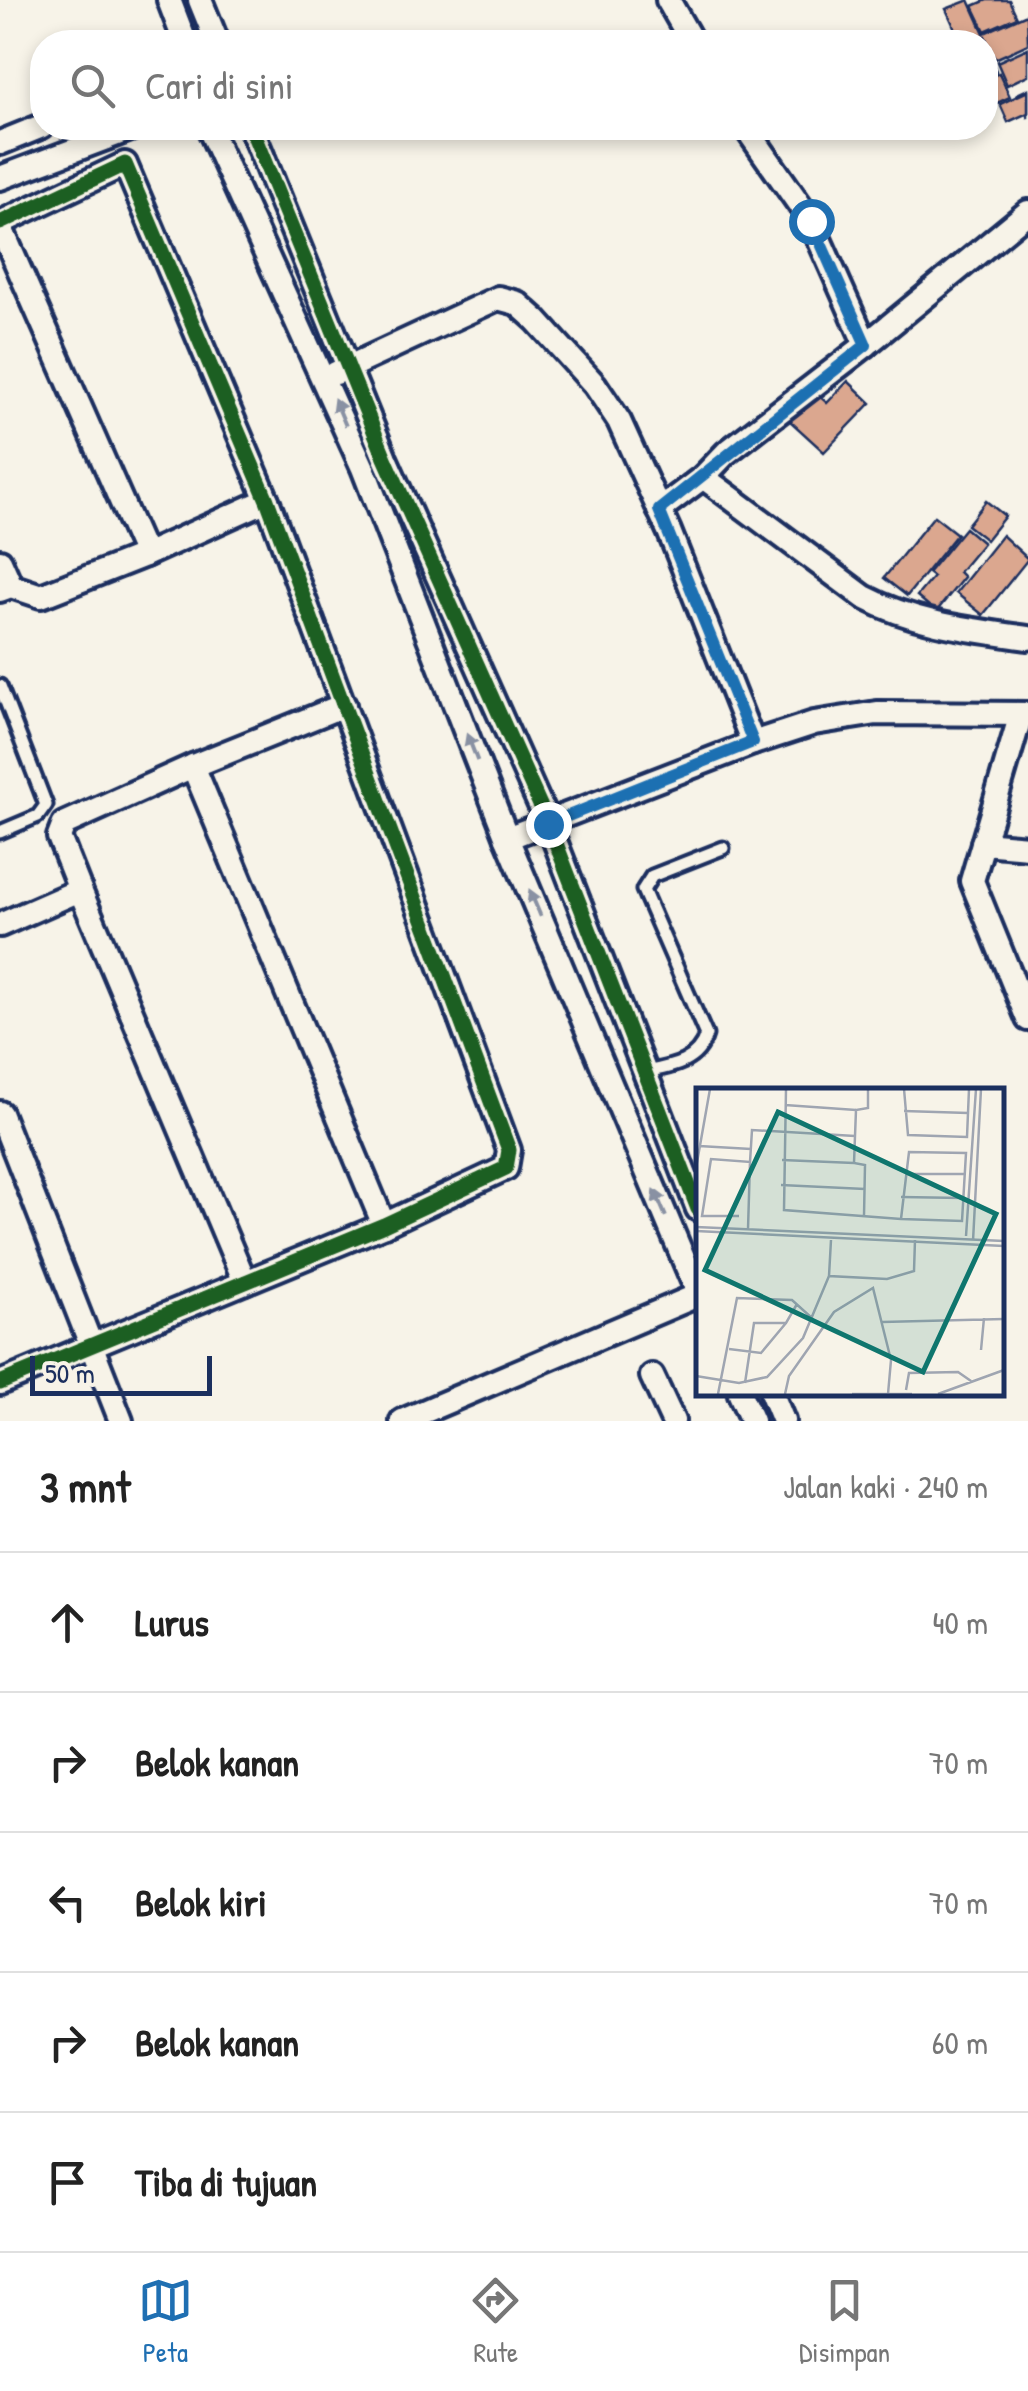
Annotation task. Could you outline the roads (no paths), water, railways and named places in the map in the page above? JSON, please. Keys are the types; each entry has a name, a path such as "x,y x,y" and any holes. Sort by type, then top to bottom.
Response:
{"street":[{"path":"168,0 179,30"},
{"path":"200,0 212,30"},
{"path":"668,0 685,30"},
{"path":"0,144 30,131"},
{"path":"0,178 100,140"},
{"path":"215,140 336,373"},
{"path":"256,140 336,373 374,463 548,824 696,1204"},
{"path":"754,140 811,221 866,345"},
{"path":"0,1383 384,1225 506,1168 509,1150 267,500 125,164 0,224 145,555"},
{"path":"659,510 1028,212"},
{"path":"336,373 498,298 518,303 595,385 620,421 753,742"},
{"path":"374,463 508,838 696,1289"},
{"path":"703,478 880,606 931,622 1028,638"},
{"path":"0,562 6,588 41,596 267,500"},
{"path":"246,1282 59,836 64,824 344,705"},
{"path":"508,838 753,742 814,723 877,713 1025,714 972,880 1028,1019"},
{"path":"194,766 384,1225"},
{"path":"983,842 1028,848"},
{"path":"0,925 80,890"},
{"path":"0,1114 120,1421"},
{"path":"402,1421 696,1295"},
{"path":"652,1376 673,1421"},
{"path":"741,1396 752,1421"},
{"path":"773,1396 783,1421"}],"lane":[{"path":"0,686 46,805 38,816 0,832"},
{"path":"646,1072 680,1065 698,1052 706,1035 644,890 652,876 723,848"}]}
